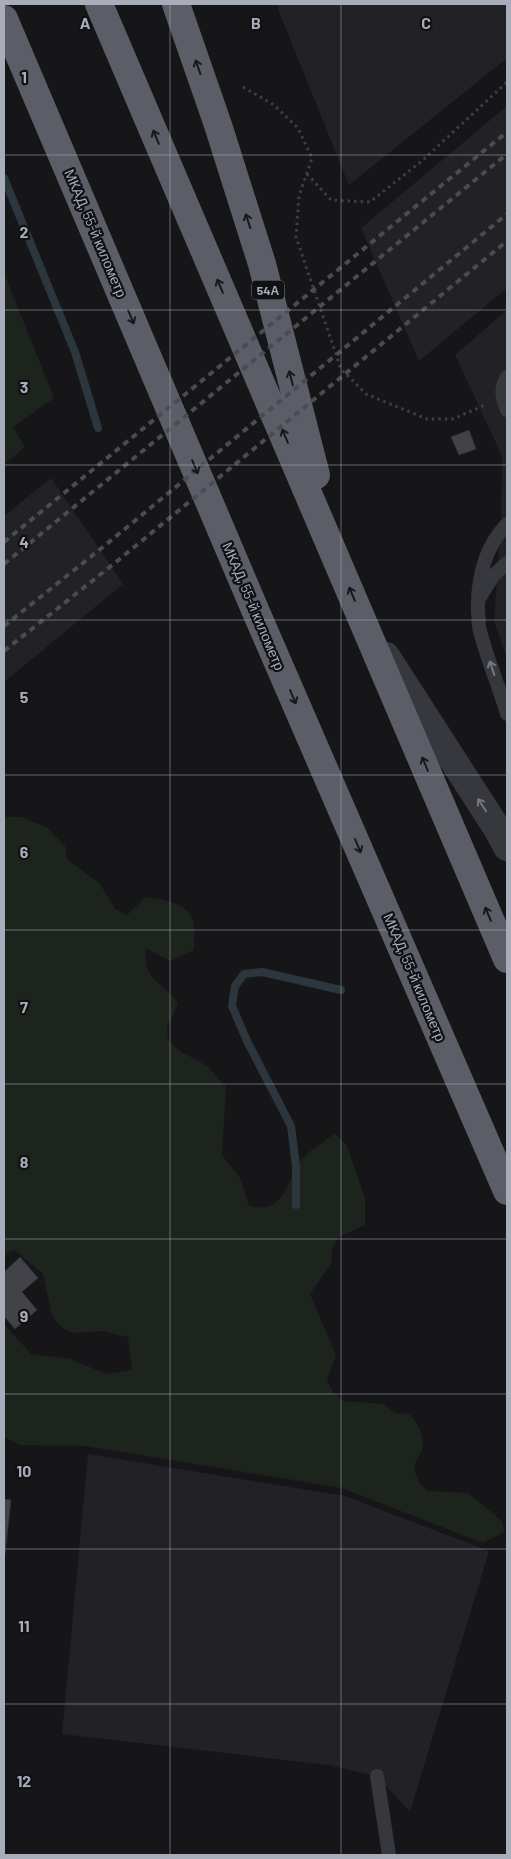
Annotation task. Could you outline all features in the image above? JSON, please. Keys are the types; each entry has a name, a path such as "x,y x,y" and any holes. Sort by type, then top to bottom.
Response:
{"highway":[{"path":"99,4 507,959"},
{"name":"54А","path":"176,4 218,124 262,264 338,561"},
{"name":"МКАД, 55-й километр","path":"4,19 256,612 507,1191"},
{"path":"4,54 51,127"}],"street":[{"path":"366,627 498,830 507,847"},
{"path":"495,1162 507,1204"}],"lane":[{"path":"505,404 503,384 507,377"},
{"path":"507,524 500,531 488,551 480,572 478,600 480,629 507,714"},
{"path":"478,600 493,576 507,563"},
{"path":"377,1776 389,1855"}],"path":[{"path":"307,174 331,200 370,202 423,160 507,82"},
{"path":"243,87 274,105 298,128 312,158 299,196 296,237 341,369 366,394 427,419 453,419 505,404"}],"shaded area":[{"path":"276,4 507,4 507,58 349,185"},
{"path":"507,106 507,288 419,361 361,228"},
{"path":"4,273 54,398 13,427 25,447 4,464"},
{"path":"507,310 507,658 494,621 501,520 502,456 455,355"},
{"path":"51,478 123,584 4,682 4,516"},
{"path":"4,817 21,817 46,827 65,846 67,859 100,884 115,909 127,915 146,897 176,904 188,912 194,926 194,950 170,961 146,948 147,968 155,980 178,1004 167,1028 168,1040 180,1051 207,1066 226,1087 222,1155 240,1178 249,1206 271,1206 278,1201 301,1160 335,1133 347,1146 365,1198 365,1225 339,1237 332,1249 331,1264 310,1294 336,1355 327,1380 333,1392 343,1401 384,1404 395,1413 409,1414 416,1422 423,1442 423,1448 415,1463 416,1475 422,1485 427,1491 468,1493 502,1521 504,1532 483,1543 342,1488 86,1446 20,1445 4,1437 4,1324 31,1354 70,1359 107,1374 132,1370 128,1337 102,1331 72,1333 60,1326 52,1316 43,1274 14,1250 4,1254"},
{"path":"88,1454 345,1496 489,1551 410,1812 377,1776 328,1765 62,1734"}],"building":[{"path":"469,430 476,449 459,455 451,437"},
{"path":"20,1257 38,1278 22,1292 37,1310 15,1329 4,1316 4,1272"},
{"path":"4,1499 11,1500 4,1563"}],"waterway":[{"path":"4,178 75,352 98,428"},
{"path":"296,1205 296,1166 291,1126 247,1041 232,1006 235,986 244,974 262,972 341,990"}],"railway":[{"path":"4,542 507,132"},
{"path":"4,564 507,154"},
{"path":"4,626 103,547 507,214"},
{"path":"4,651 116,562 507,241"}]}
